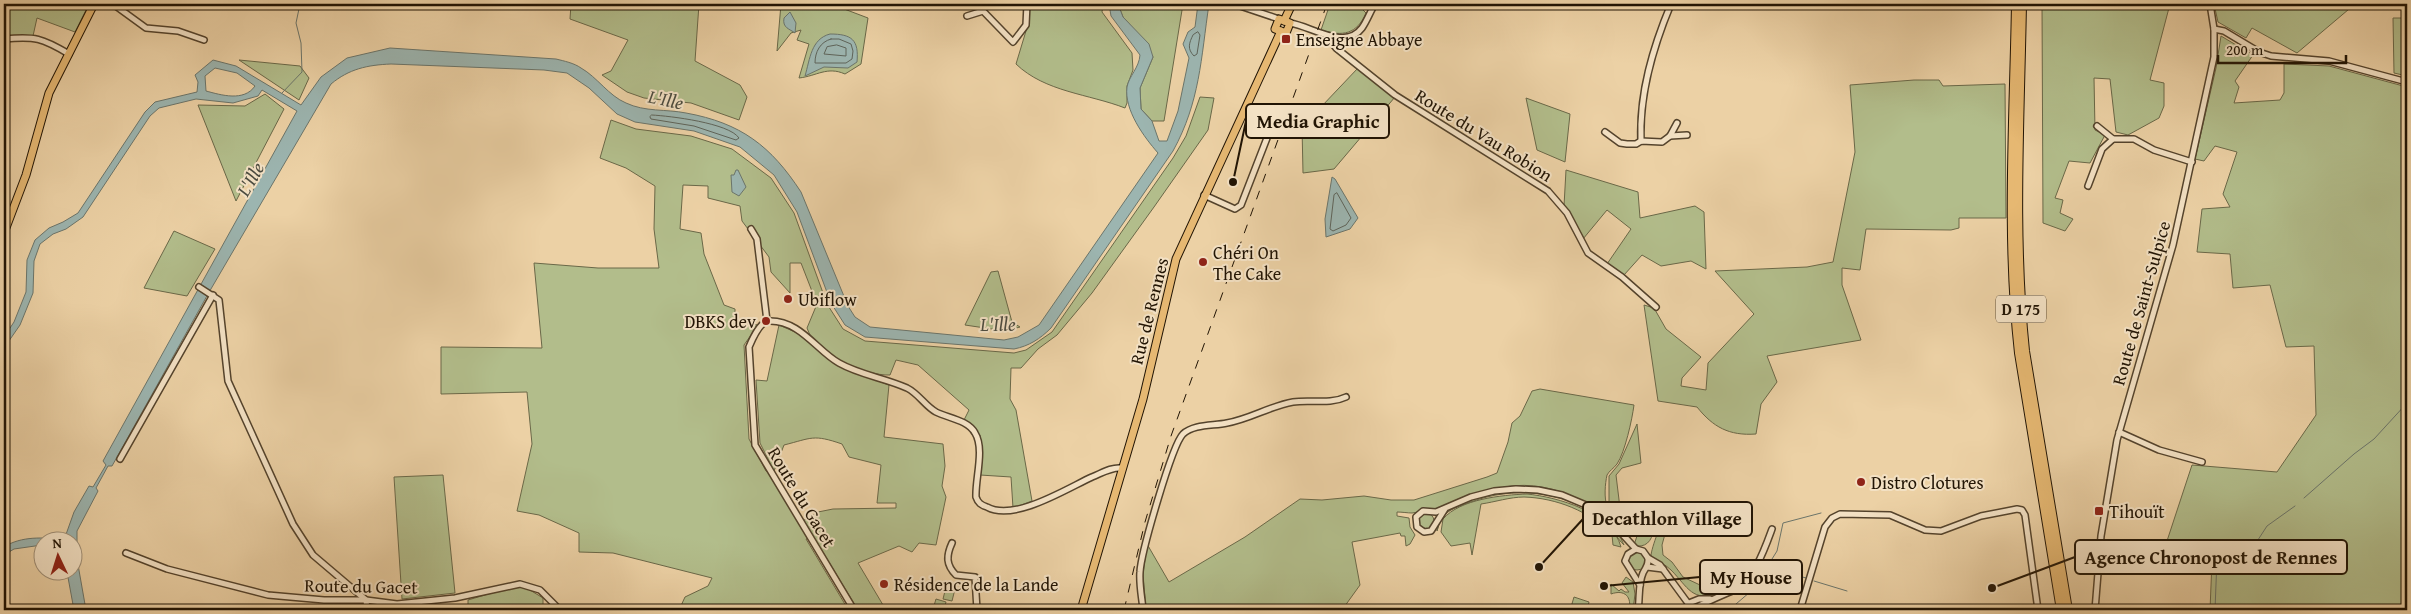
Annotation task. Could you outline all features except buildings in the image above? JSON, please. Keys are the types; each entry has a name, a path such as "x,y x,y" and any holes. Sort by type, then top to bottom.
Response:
{"highway":[{"name":"D 175","path":"2016,4 2012,266 2014,311 2019,353 2061,610"},
{"name":"D 175","path":"2022,4 2018,264 2020,309 2025,351 2068,610"}],"main road":[{"path":"4,233 26,175 42,111 68,54 94,4"},
{"path":"1285,21 1275,29 1286,33 1285,21 1292,4"},
{"name":"Rue de Rennes","path":"1081,610 1143,399 1176,258 1281,31"}],"street":[{"path":"113,4 146,28 178,31 204,40"},
{"path":"910,4 920,6 936,4"},
{"path":"967,16 983,12 988,14 1013,42 1024,29 1027,4"},
{"path":"1234,4 1332,36 1347,37 1356,34 1362,28 1375,4"},
{"path":"1641,141 1644,98 1649,66 1654,47 1671,4"},
{"name":"Route de Saint-Sulpice","path":"2095,610 2103,523 2119,432 2173,245 2214,57 2214,29 2210,4"},
{"path":"2214,29 2224,31 2259,52 2271,56 2329,62 2407,82"},
{"name":"Route du Vau Robion","path":"1332,36 1332,43 1336,48 1395,95 1548,191 1567,213 1588,253 1622,277 1656,307"},
{"path":"4,39 26,37 45,40 68,54"},
{"path":"1204,195 1235,208 1241,205 1267,138 1264,120"},
{"path":"1605,132 1620,142 1636,144 1641,141 1662,142 1670,136 1677,123"},
{"path":"2097,126 2113,139 2134,139 2154,150 2192,162"},
{"path":"1670,136 1687,135"},
{"path":"2088,186 2102,149 2113,139"},
{"path":"751,229 757,239 767,321 782,324 803,333 841,364 910,390 920,396 934,411 952,417 972,429 976,435 978,447 976,497 979,503 991,510 1005,511 1021,508 1106,471 1122,468"},
{"path":"199,287 219,300 225,363 230,386 293,524 314,555 366,600 368,610"},
{"path":"120,459 212,294"},
{"name":"Route du Gacet","path":"767,321 753,338 749,347 755,445 854,610"},
{"path":"1143,610 1140,581 1141,564 1161,492 1175,449 1183,435 1194,428 1244,419 1293,402 1327,402 1346,398"},
{"path":"2119,432 2159,450 2202,462"},
{"path":"1445,509 1437,520 1436,526 1431,531 1424,532 1417,527 1415,519 1419,513 1445,509 1465,500 1494,491 1538,490 1571,498 1593,508 1611,522 1636,549 1643,551 1648,558 1663,569 1693,610 1710,599 1732,591 1747,579 1762,555 1772,529"},
{"path":"1800,610 1824,527 1828,520 1840,514 1890,516 1920,528 1935,531 1946,530 1981,516 2014,509 2022,510 2025,518 2038,610"},
{"path":"1430,511 1437,520"},
{"path":"1625,538 1628,554 1626,565 1640,585"},
{"path":"952,543 948,556 951,570 956,575 975,577 977,610"},
{"path":"1628,554 1636,549"},
{"name":"Route du Gacet","path":"126,553 167,569 251,592 298,599 366,600 397,604 455,598 520,584 540,590 560,610"},
{"path":"1638,610 1640,585 1648,558"},
{"path":"1632,571 1663,569"},
{"path":"1689,604 1699,599 1710,599"}],"green space":[{"path":"4,4 89,4 75,32 37,18 33,36 4,38"},
{"path":"571,4 650,4 653,6 664,4 699,4 695,61 740,85 747,97 739,120 691,103 644,98 627,92 602,75 611,71 628,40 570,19"},
{"path":"781,4 831,4 868,18 861,64 845,74 827,71 799,78 809,44 797,40 801,30 791,33 777,51"},
{"path":"1029,4 1103,4 1102,12 1132,53 1133,70 1127,86 1127,103 1125,108 1054,87 1040,81 1016,64 1029,21"},
{"path":"1118,4 1183,4 1164,121 1152,121 1141,109 1140,88 1153,57 1143,40 1123,17"},
{"path":"1330,4 1347,4 1347,7 1361,4 1366,13 1358,26 1348,32 1336,33 1321,30"},
{"path":"2042,4 2170,4 2150,80 2164,83 2164,106 2159,118 2128,135 2116,132 2110,79 2094,78 2095,130 2105,135 2090,163 2069,161 2055,198 2063,200 2060,213 2073,219 2065,231 2043,223"},
{"path":"2214,4 2355,4 2297,53 2252,28 2246,38 2218,22"},
{"path":"2393,18 2407,18 2407,76 2394,73"},
{"path":"2221,36 2253,55 2235,81 2239,87 2234,103 2280,100 2284,93 2284,64 2329,66 2407,87 2407,610 2210,610 2212,561 2165,547 2192,465 2277,472 2316,415 2314,346 2286,347 2270,285 2233,288 2230,254 2197,252 2202,209 2230,207 2223,194 2237,152 2215,146 2204,161 2195,159 2216,68"},
{"path":"239,60 300,66 309,78 299,100"},
{"path":"1358,68 1395,97 1334,169 1303,173 1302,127"},
{"path":"1939,80 1943,86 2005,84 2006,218 1959,218 1959,228 1951,230 1866,229 1860,270 1842,268 1842,285 1861,340 1767,356 1777,382 1761,404 1756,434 1730,432 1722,429 1709,420 1697,407 1658,401 1644,305 1654,308 1666,329 1701,357 1682,378 1681,386 1706,390 1708,363 1754,314 1715,271 1807,267 1833,262 1855,152 1850,85"},
{"path":"265,94 284,109 236,201 198,105 245,106"},
{"path":"1200,97 1214,98 1208,130 1092,293 1057,335 1038,349 1021,368 1011,368 1010,399 1016,410 1032,501 1013,508 1011,477 980,475 980,435 963,422 969,410 918,365 896,360 890,375 880,374 868,372 830,355 812,338 807,328 817,304 801,263 790,263 790,293 771,272 769,257 742,221 740,206 708,198 708,186 683,185 680,229 701,233 704,254 724,305 735,309 735,322 758,325 744,345 749,439 766,471 771,474 801,522 818,512 833,509 896,508 896,503 877,503 881,465 849,457 842,444 825,439 813,438 784,445 774,471 760,443 756,380 767,381 779,325 802,335 838,366 889,385 884,437 943,444 945,466 942,486 946,497 936,545 919,543 912,552 899,546 858,563 886,610 858,610 813,536 806,539 846,606 838,610 679,610 685,597 708,586 712,578 613,553 579,552 579,533 539,515 517,511 532,444 527,392 441,394 441,347 542,348 534,263 598,268 659,268 654,229 655,186 626,168 600,158 611,120 636,129 691,136 732,149 771,178 794,213 827,304 843,329 865,341 1014,353 1026,350 1052,332 1173,158 1186,136"},
{"path":"1526,98 1570,114 1565,162 1537,150"},
{"path":"1566,170 1638,192 1640,218 1695,206 1704,212 1706,269 1691,261 1661,266 1642,255 1624,275 1607,264 1631,229 1607,210 1583,239 1564,206"},
{"path":"174,231 215,249 187,296 144,288"},
{"path":"998,271 1012,322 1020,327 1005,331 965,325 991,272"},
{"path":"1540,389 1634,405 1623,452 1617,464 1607,475 1605,491 1607,506 1633,534 1630,537 1631,542 1605,515 1588,504 1553,489 1515,486 1496,489 1460,504 1437,510 1425,509 1412,513 1397,512 1397,516 1409,518 1410,527 1415,535 1410,544 1406,546 1405,536 1401,536 1400,533 1352,542 1360,585 1342,610 1146,610 1143,574 1147,544 1169,582 1245,537 1300,499 1322,500 1364,496 1391,500 1414,500 1487,477 1497,473 1508,442 1512,423 1520,416 1532,391"},
{"path":"1637,424 1641,463 1622,468 1616,475 1620,508 1624,508 1628,514 1636,513 1645,519 1643,520 1612,509 1609,502 1609,476 1619,464"},
{"path":"443,475 455,593 402,599 394,477"},
{"path":"1526,491 1540,493 1569,500 1596,513 1617,532 1624,545 1597,515 1583,507 1552,496 1520,493 1503,494 1471,502 1448,512 1460,504 1487,495"},
{"path":"1527,494 1553,499 1582,508 1607,524 1616,535 1621,547 1613,545 1612,535 1603,527 1572,507 1548,500 1524,497 1481,504 1472,555 1470,543 1451,546 1441,532 1443,519 1450,512 1460,507 1482,499"},
{"path":"1426,513 1432,515 1434,521 1432,527 1426,529 1420,527 1418,521 1420,515"},
{"path":"1647,519 1654,527 1651,538 1645,545 1634,545 1637,536 1635,525"},
{"path":"1664,520 1668,523 1662,545 1663,555 1672,562 1683,577 1700,585 1710,586 1720,593 1703,596 1691,592 1669,568 1651,557 1656,537"},
{"path":"1637,552 1643,555 1646,561 1643,567 1637,570 1631,567 1628,561 1631,555"},
{"path":"1626,577 1633,582 1635,594 1633,610 1629,610 1629,601 1624,593 1611,594 1611,584 1619,591 1621,589 1629,592 1622,583"},
{"path":"947,583 956,585 952,601 943,599"},
{"path":"512,587 525,587 543,598 543,610 468,610 468,600"},
{"path":"1574,597 1589,602 1587,610 1571,607"},
{"path":"936,599 946,602 944,610 933,609"}],"water":[{"path":"1109,4 1118,4 1123,17 1149,44 1153,57 1140,88 1141,109 1152,121 1159,141 1167,141 1178,111 1189,58 1183,44 1188,32 1195,27 1198,4 1209,4 1194,97 1182,133 1173,151 1051,328 1034,342 1014,349 865,337 845,325 831,303 797,212 774,175 740,147 694,131 635,122 617,114 589,88 567,73 544,70 391,64 374,65 352,71 331,84 208,294 112,466 108,466 96,488 98,491 77,532 67,532 74,512 89,486 93,487 106,465 103,461 297,111 262,90 258,96 233,103 196,99 159,108 150,116 83,217 66,229 53,234 40,244 34,261 33,293 20,325 4,348 4,337 14,322 26,292 27,260 35,240 49,228 78,213 145,112 155,102 197,92 198,82 195,75 213,60 236,66 301,105 321,77 347,58 390,48 556,59 572,63 587,72 614,96 626,103 648,109 706,117 739,130 766,149 790,176 801,192 848,306 855,317 870,327 1004,340 1018,337 1039,325 1158,153 1136,123 1127,96 1128,83 1138,64 1140,55 1111,16","holes":["215,68 237,73 255,86 250,91 239,96 218,94 206,91 205,76"]},
{"path":"790,12 796,23 795,33 784,24 784,18"},
{"path":"830,34 844,35 853,40 857,48 857,62 848,68 824,67 805,76 812,50 819,40"},
{"path":"736,170 738,170 746,187 739,196 732,192 731,175 734,175"},
{"path":"1332,177 1358,218 1350,229 1326,237 1325,219"},
{"path":"25,539 32,539 32,546 14,549 4,555 4,547"},
{"path":"69,582 81,582 86,610 74,610"}],"waterway":[{"path":"282,93 302,72 301,43 296,23 300,4"},
{"path":"2304,498 2374,439 2407,403"},
{"path":"2215,610 2217,558 2241,566 2267,526 2295,506"},
{"path":"1841,511 1854,512"},
{"path":"1806,578 1767,567 1777,551 1783,523 1821,513"},
{"path":"1892,513 1912,522"},
{"path":"1729,610 1750,592 1762,575"},
{"path":"1814,581 1847,591"}],"railway":[{"path":"1124,610 1145,522 1171,436 1327,4"}],"place":[{"name":"Enseigne Abbaye","path":"1286,39"},
{"name":"Media Graphic","path":"1233,182"},
{"name":"Chéri On The Cake","path":"1203,262"},
{"name":"Ubiflow","path":"788,299"},
{"name":"DBKS dev","path":"766,321"},
{"name":"Distro Clotures","path":"1861,482"},
{"name":"Tihouït","path":"2099,511"},
{"name":"Decathlon Village","path":"1539,567"},
{"name":"Résidence de la Lande","path":"884,584"},
{"name":"My House","path":"1604,586"},
{"name":"Agence Chronopost de Rennes","path":"1992,588"}],"water label":[{"name":"L'Ille","path":"666,99"},
{"name":"L'Ille","path":"250,179"},
{"name":"L'Ille","path":"998,324"}]}
